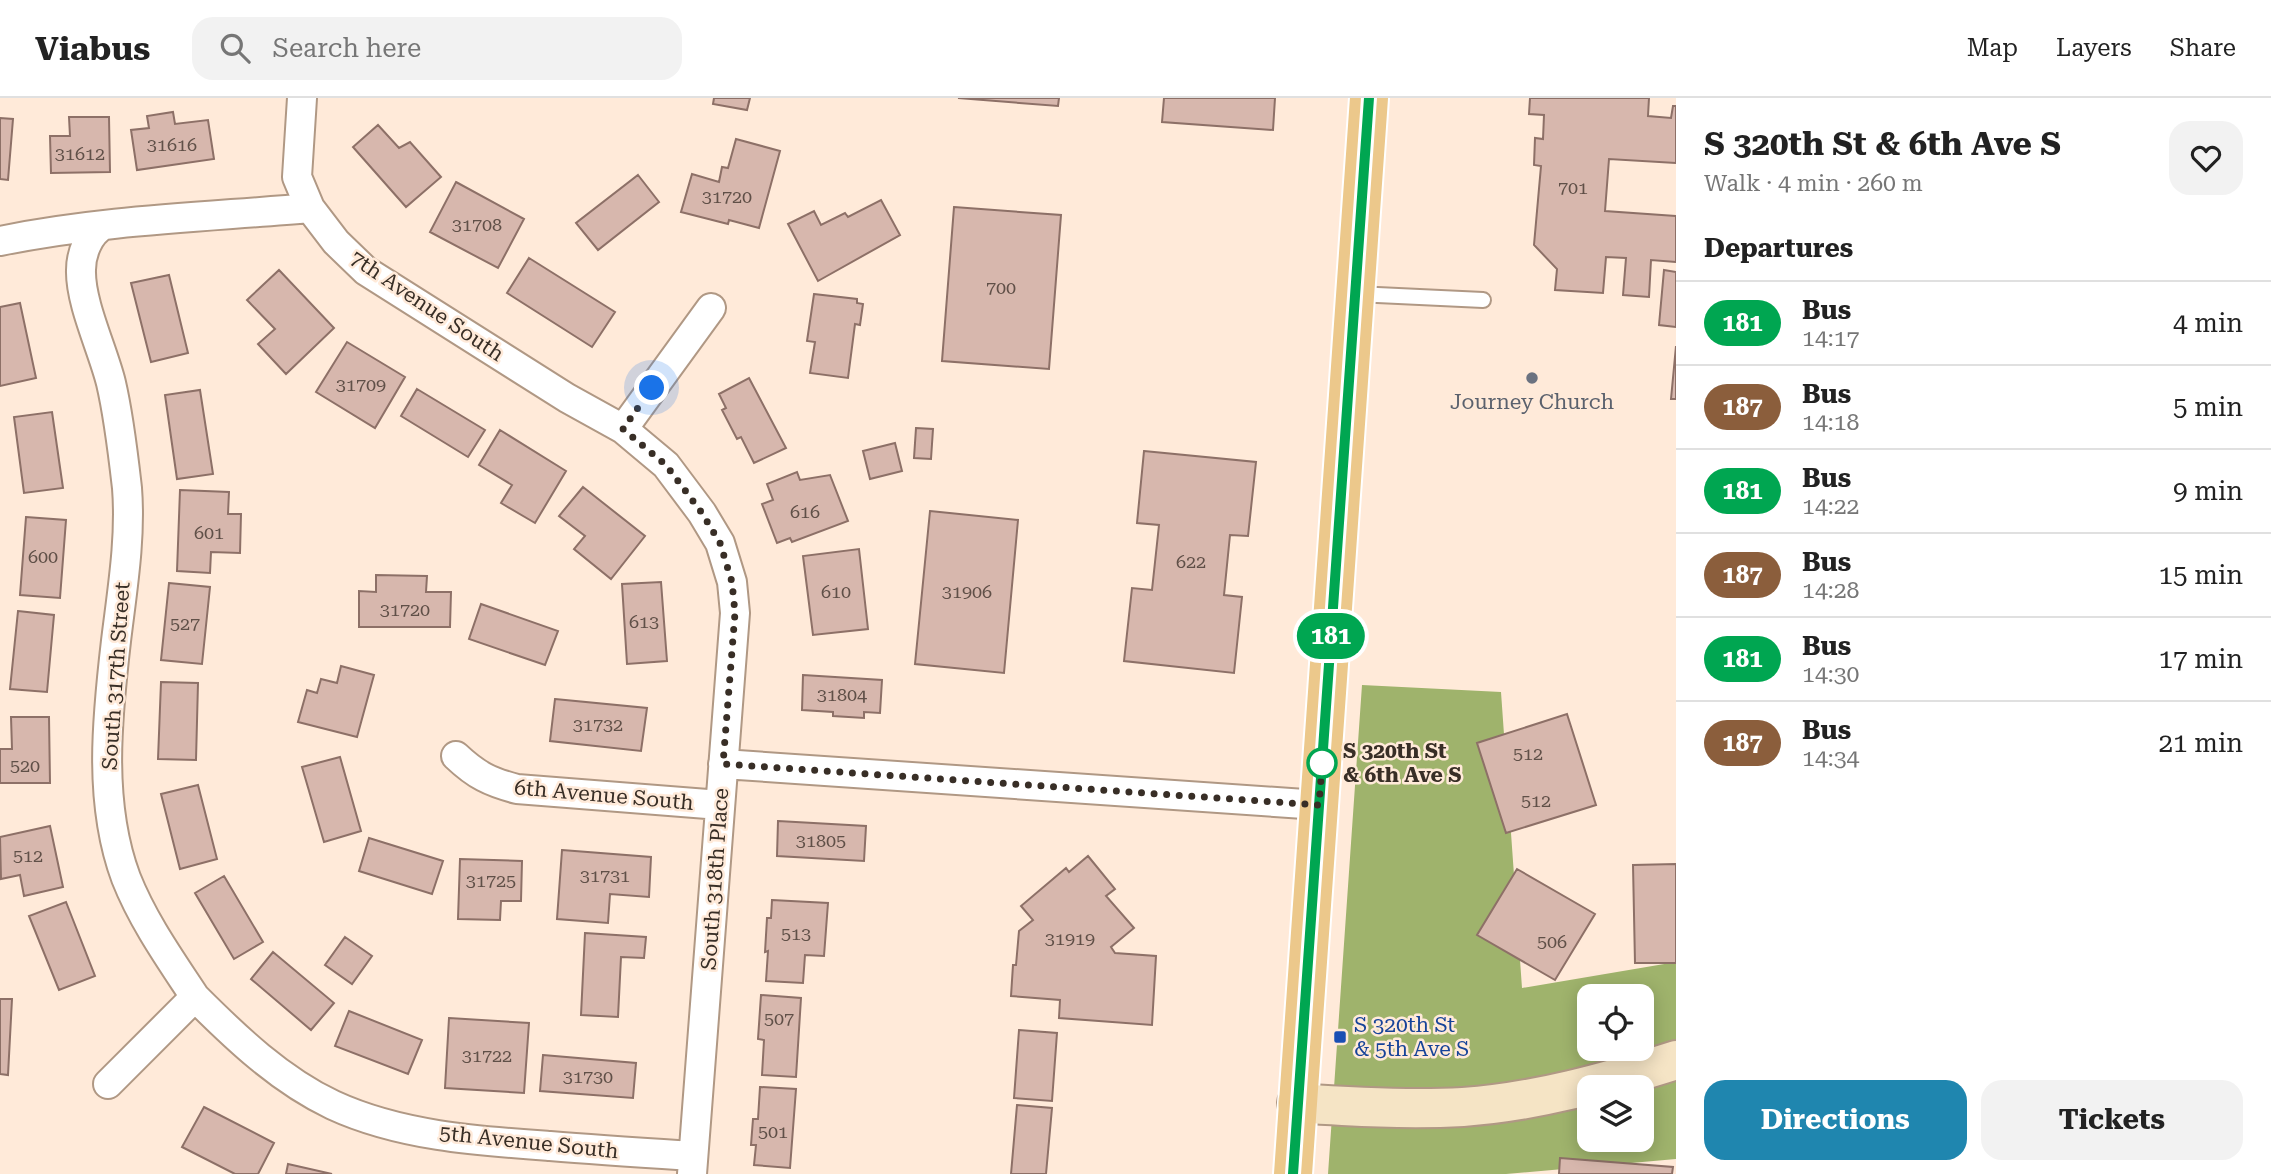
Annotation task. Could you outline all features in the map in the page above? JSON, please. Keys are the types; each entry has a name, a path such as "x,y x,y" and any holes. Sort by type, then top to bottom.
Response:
{"main road":[{"path":"1293,1174 1369,98"}],"street":[{"path":"0,241 104,225 310,208 297,177 302,98"},
{"name":"7th Avenue South","path":"310,208 336,242 366,271 567,398 623,429 666,465 702,513 720,543"},
{"name":"South 317th Street","path":"104,225 97,229 88,243 81,270 89,312 118,418 127,490 125,564 107,744 109,790 126,877 148,924 195,998"},
{"path":"623,429 711,308"},
{"name":"South 318th Place","path":"693,1165 735,613 732,582 720,543"},
{"name":"6th Avenue South","path":"456,756 473,773 517,789 720,805"},
{"path":"723,764 1319,805"},
{"path":"108,1084 195,998"},
{"name":"5th Avenue South","path":"195,998 233,1035 282,1075 333,1105 393,1125 478,1141 693,1165"},
{"path":"1297,1103 1378,1109 1464,1107 1537,1097 1676,1060"}],"lane":[{"path":"1355,294 1483,300"}],"green space":[{"path":"1362,685 1501,692 1522,988 1676,962 1676,1159 1506,1174 1328,1174"}],"building":[{"path":"714,98 750,98 747,110 713,104"},
{"path":"958,98 1059,98 1058,106"},
{"path":"1164,98 1275,98 1273,130 1162,122"},
{"path":"1530,98 1649,98 1648,116 1671,118 1673,106 1676,106 1676,163 1609,159 1605,211 1676,216 1676,262 1651,260 1649,297 1623,295 1626,258 1606,257 1603,293 1555,290 1557,269 1534,245 1541,166 1534,165 1535,138 1543,139 1544,115 1529,114"},
{"path":"173,112 175,124 208,120 214,159 137,170 131,130 149,128 147,116"},
{"path":"69,117 109,117 110,172 51,173 50,136 70,136"},
{"path":"0,118 13,119 8,180 0,179"},
{"path":"378,125 399,148 410,142 441,177 406,207 353,147"},
{"path":"736,139 780,151 759,228 729,220 728,224 681,212 692,174 719,182 722,167 728,168"},
{"path":"638,175 659,202 598,250 576,223"},
{"path":"456,182 524,219 498,268 430,232"},
{"path":"881,200 900,235 818,281 788,224 814,211 821,225 845,213 848,217"},
{"path":"954,207 1061,215 1049,369 942,361"},
{"path":"529,258 615,312 592,347 507,293"},
{"path":"279,270 334,328 286,374 258,344 275,329 247,300"},
{"path":"1664,270 1676,272 1676,327 1659,325"},
{"path":"169,275 188,353 151,362 131,283"},
{"path":"814,294 857,299 857,303 863,304 860,325 855,324 848,378 810,373 815,342 807,341"},
{"path":"20,303 36,378 0,386 0,307"},
{"path":"347,342 405,377 375,428 316,392"},
{"path":"1676,346 1676,399 1671,399"},
{"path":"749,378 786,448 754,463 741,437 737,439 722,410 726,408 719,394"},
{"path":"417,389 485,430 468,457 401,416"},
{"path":"200,390 213,474 177,479 165,395"},
{"path":"52,412 63,488 24,493 14,417"},
{"path":"916,428 933,429 931,459 914,458"},
{"path":"500,430 566,471 535,523 501,503 512,485 479,465"},
{"path":"895,443 902,471 870,479 863,451"},
{"path":"1144,451 1256,462 1248,536 1230,535 1224,595 1242,597 1234,673 1124,661 1132,588 1152,590 1159,525 1137,523"},
{"path":"797,472 800,480 830,475 848,521 792,542 790,538 777,543 762,504 773,500 767,484"},
{"path":"583,487 645,536 611,579 574,549 585,536 559,516"},
{"path":"180,490 229,492 228,514 241,514 240,553 211,552 210,573 177,571"},
{"path":"930,511 1018,520 1004,673 915,664"},
{"path":"26,517 66,520 60,598 20,595"},
{"path":"859,549 868,629 813,635 803,556"},
{"path":"376,575 427,576 426,592 451,592 450,627 359,627 359,591 376,592"},
{"path":"661,582 667,661 627,664 622,584"},
{"path":"169,583 210,587 202,664 161,660"},
{"path":"481,604 558,631 545,665 469,639"},
{"path":"18,611 54,615 47,692 10,689"},
{"path":"341,666 374,675 357,737 298,722 307,690 317,693 321,679 337,683"},
{"path":"803,675 882,680 880,713 864,712 864,718 802,710"},
{"path":"161,682 198,683 196,760 158,759"},
{"path":"555,699 647,708 641,751 550,741"},
{"path":"1567,714 1596,805 1506,833 1477,743"},
{"path":"11,717 49,717 50,783 0,783 0,749 12,749"},
{"path":"340,757 361,831 324,842 302,767"},
{"path":"198,785 217,859 180,869 161,794"},
{"path":"778,821 866,826 864,861 777,856"},
{"path":"50,826 63,887 24,896 20,875 1,879 0,837"},
{"path":"369,838 443,861 432,894 359,871"},
{"path":"562,850 651,857 649,897 610,894 608,923 557,919"},
{"path":"1088,856 1115,889 1106,896 1134,928 1111,947 1115,953 1156,956 1152,1025 1059,1018 1060,1000 1011,996 1019,931 1033,920 1021,906 1066,868 1069,872"},
{"path":"460,859 522,861 521,901 501,901 500,920 458,919"},
{"path":"1676,864 1676,963 1635,963 1633,865"},
{"path":"1517,869 1595,914 1555,980 1477,935"},
{"path":"224,876 263,942 234,959 195,893"},
{"path":"772,900 828,903 824,956 805,955 803,983 766,981 767,918 771,918"},
{"path":"66,902 95,976 59,990 29,916"},
{"path":"585,933 646,937 644,958 621,957 618,1017 581,1015"},
{"path":"345,937 372,956 352,984 325,965"},
{"path":"273,952 334,1003 311,1030 251,979"},
{"path":"761,995 801,998 796,1077 762,1075 764,1040 758,1039"},
{"path":"0,999 12,999 8,1075 0,1074"},
{"path":"349,1011 422,1040 408,1074 335,1046"},
{"path":"449,1018 529,1023 524,1093 445,1088"},
{"path":"1019,1030 1057,1033 1052,1101 1014,1098"},
{"path":"543,1055 636,1063 633,1098 540,1091"},
{"path":"760,1087 796,1089 790,1168 754,1165 756,1145 751,1145 753,1119 758,1119"},
{"path":"1017,1105 1052,1108 1046,1174 1011,1174"},
{"path":"204,1107 274,1143 258,1174 235,1174 182,1147"},
{"path":"1560,1158 1673,1167 1672,1174 1559,1174"},
{"path":"288,1164 332,1174 286,1174"}],"bus line":[{"name":"181","path":"1293,1174 1369,98"}],"place":[{"name":"Journey Church","path":"1532,378"},
{"name":"S 320th St & 6th Ave S","path":"1322,763"},
{"name":"S 320th St & 5th Ave S","path":"1340,1037"}],"route":[{"path":"652,388 623,429 666,465 702,513 720,543 732,582 735,613 723,764 1319,805 1323,752 1322,763"}]}
